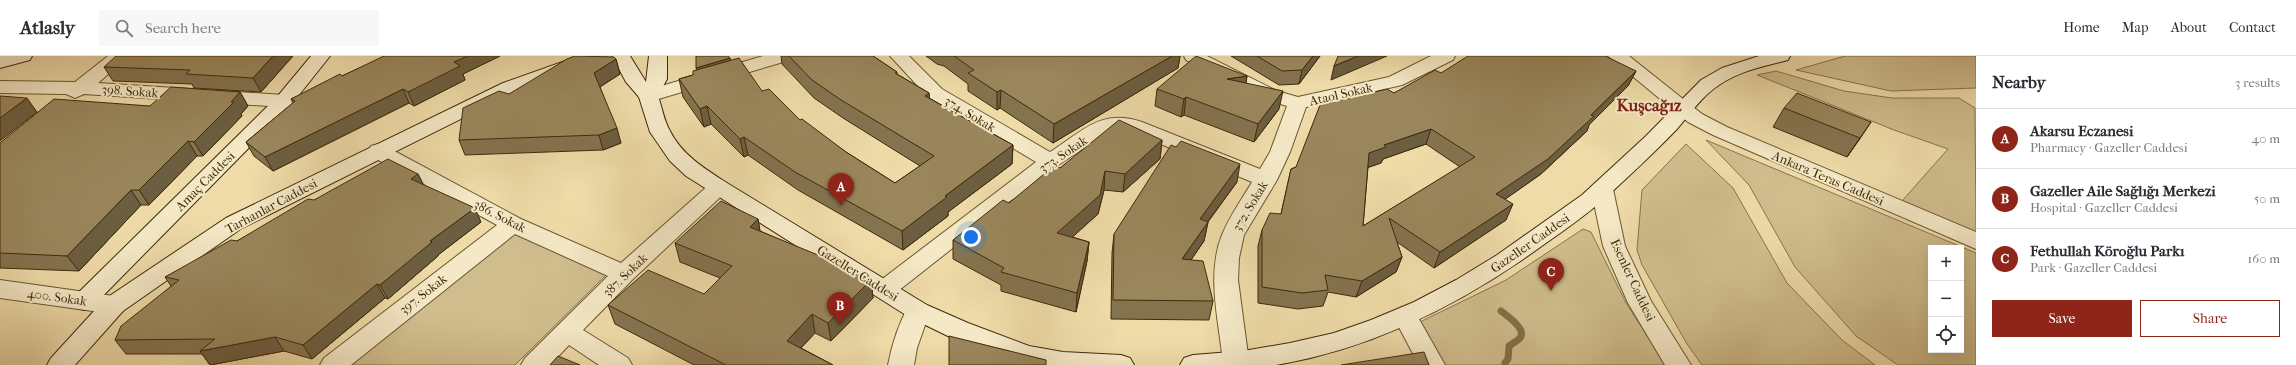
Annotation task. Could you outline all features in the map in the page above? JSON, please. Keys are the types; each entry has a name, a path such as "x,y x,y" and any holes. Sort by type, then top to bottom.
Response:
{"street":[{"path":"0,62 23,56"},
{"path":"58,107 120,56"},
{"name":"Amaç Caddesi","path":"84,301 284,101 321,56"},
{"name":"Tarhanlar Caddesi","path":"60,365 114,305 234,224 378,151 510,87 562,56"},
{"name":"Tarhanlar Caddesi","path":"510,87 597,56"},
{"name":"Gazeller Caddesi","path":"621,56 636,82 648,96 660,132 677,156 693,171 885,289 918,311 959,330 1027,355 1063,362 1121,365"},
{"path":"648,96 657,79 658,56"},
{"path":"648,96 783,56"},
{"name":"374. Sokak","path":"899,56 935,93 1050,161"},
{"name":"Ataol Sokak","path":"1193,56 1270,95 1298,103 1395,81 1446,56"},
{"name":"Ankara Teras Caddesi","path":"1617,56 1695,118 1720,131 1976,241"},
{"name":"Gazeller Caddesi","path":"1193,365 1236,362 1311,350 1406,318 1506,263 1602,189 1648,147 1712,80 1746,66 1781,56"},
{"name":"398. Sokak","path":"0,87 81,88 284,101"},
{"name":"372. Sokak","path":"1236,362 1227,286 1227,258 1233,235 1266,180 1280,152 1298,103"},
{"name":"373. Sokak","path":"885,289 1050,161 1107,124 1123,122 1266,180"},
{"name":"386. Sokak","path":"378,151 513,224 624,274"},
{"name":"387. Sokak","path":"534,365 624,274 719,188"},
{"name":"Esenler Caddesi","path":"1602,189 1614,246 1640,303 1678,365"},
{"name":"397. Sokak","path":"333,365 513,224"},
{"name":"400. Sokak","path":"0,289 114,305"},
{"path":"902,365 904,348 918,311"},
{"path":"1406,318 1432,365"},
{"path":"567,332 619,365"}],"shaded area":[{"path":"1845,56 1976,56 1976,88 1891,91 1796,70"},
{"path":"1776,71 1844,91 1892,98 1959,98 1975,108 1976,232 1902,201 1948,149 1894,130 1757,75"},
{"path":"1706,140 1957,245 1928,245 1928,353 1964,353 1964,248 1976,253 1976,365 1898,365 1856,336 1795,267 1749,185"},
{"path":"1686,144 1733,188 1787,283 1842,340 1875,365 1702,365 1687,344 1642,265 1637,250 1642,190"},
{"path":"1583,229 1591,232 1626,303 1666,365 1441,365 1420,322 1506,280"},
{"path":"515,230 607,274 515,365 341,365"}],"building":[{"path":"116,56 273,56 253,78 186,74 190,70 104,67"},
{"path":"384,56 468,56 454,62 460,66 408,92 403,89 265,157 246,142 295,101 291,99 340,74 342,76"},
{"path":"575,56 614,57 616,59 594,73 617,128 599,135 459,140 463,108 499,91 509,94 567,59"},
{"path":"696,56 728,56 730,58 696,68"},
{"path":"789,56 873,56 897,72 895,73 929,93 925,96 1013,145 945,196 947,197 902,231 795,172 744,137 740,139 707,106 700,109 679,79 693,75 693,71 739,58 762,91 769,89 800,120 802,119 846,152 895,183 934,156 841,100 812,80"},
{"path":"954,56 1172,56 1054,124 1001,90 997,92 968,73 974,70"},
{"path":"1196,56 1247,76 1227,79 1283,91 1258,124 1186,97 1184,99 1157,89"},
{"path":"1257,56 1313,56 1302,70 1282,71"},
{"path":"1338,56 1358,56 1334,66"},
{"path":"1468,56 1605,56 1636,71 1591,115 1594,116 1548,159 1496,194 1513,204 1440,252 1389,218 1402,257 1362,281 1325,275 1328,290 1302,293 1262,287 1262,230 1270,213 1281,214 1291,169 1296,167 1320,105 1387,89 1394,93 1435,70 1441,73","holes":["1431,129 1475,157 1363,226 1369,153 1386,147 1384,145"]},
{"path":"171,87 240,92 231,102 234,102 194,142 188,141 139,190 131,190 67,256 0,253 0,143 54,99 150,106"},
{"path":"1797,93 1871,122 1860,138 1784,108"},
{"path":"0,96 27,98 0,118"},
{"path":"1119,120 1162,140 1125,174 1105,171 1100,195 1057,233 1089,242 1077,293 1001,272 1004,268 953,240 1003,200 1009,203 1055,165 1060,168"},
{"path":"1181,141 1240,164 1200,219 1208,222 1182,259 1203,261 1213,301 1113,300 1114,234 1171,145 1176,147"},
{"path":"388,159 418,174 411,179 475,208 430,241 432,242 380,285 377,284 303,345 275,337 200,351 215,339 115,340 121,326 179,280 165,277 231,240 237,241 308,199 314,200"},
{"path":"721,201 758,219 750,227 830,260 832,259 871,280 828,323 812,314 787,341 833,365 726,365 608,305 648,270 704,294 732,266 675,243"},
{"path":"949,336 1046,360 1046,365 949,365"},
{"path":"1424,352 1429,365 1341,365"},
{"path":"558,356 580,365 550,365"}],"waterway":[{"path":"1501,311 1511,319 1521,331 1520,338 1509,346 1508,359 1505,363"}],"place":[{"name":"Akarsu Eczanesi","path":"841,206"},
{"name":"Fethullah Köroğlu Parkı","path":"1551,291"},
{"name":"Gazeller Aile Sağlığı Merkezi","path":"840,325"}],"district":[{"name":"Kuşcağız","path":"1649,105"}]}
